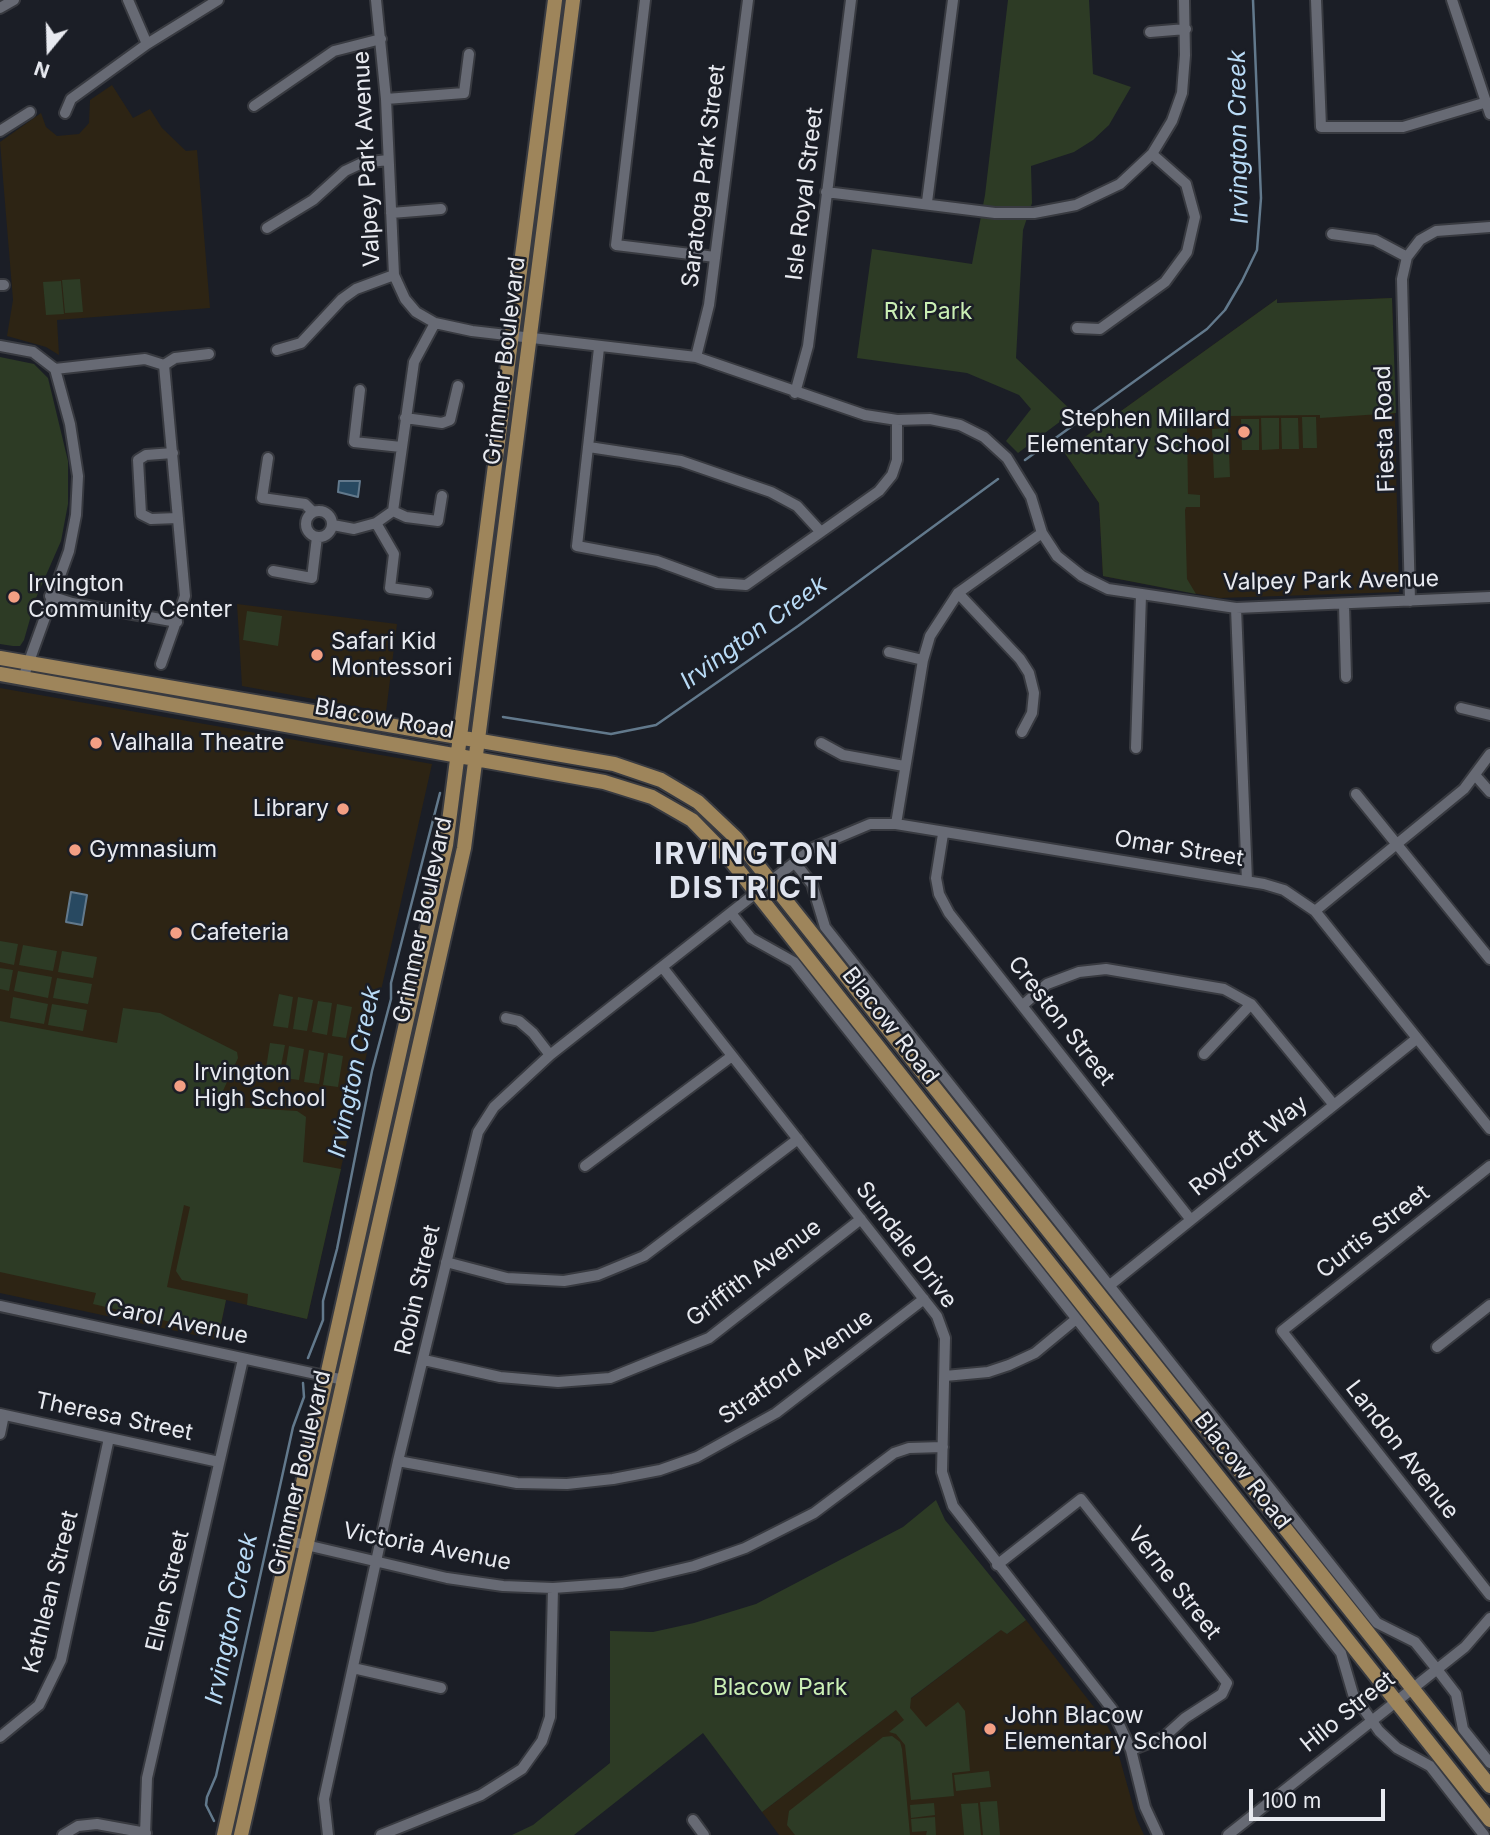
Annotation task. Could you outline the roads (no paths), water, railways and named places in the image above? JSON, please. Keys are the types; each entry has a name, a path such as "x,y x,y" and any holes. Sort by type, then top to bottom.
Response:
{"main road":[{"name":"Grimmer Boulevard","path":"224,1835 446,845 460,755 555,0"},
{"name":"Grimmer Boulevard","path":"241,1835 464,848 573,0"},
{"name":"Blacow Road","path":"0,658 614,765 670,784 723,822 1490,1786"},
{"name":"Blacow Road","path":"0,674 614,784 661,801 709,835 1490,1820"}],"street":[{"path":"0,8 14,0"},
{"path":"128,0 147,44"},
{"path":"65,113 71,99 147,44 218,0"},
{"name":"Valpey Park Avenue","path":"376,0 386,99 394,275 405,299 416,312 435,323 599,348 696,357 865,415 897,420 930,419 960,425 984,437 1007,458 1031,497 1042,533 1058,556 1082,576 1108,589 1236,608 1490,597"},
{"path":"645,0 616,245 715,257"},
{"name":"Saratoga Park Street","path":"696,357 715,257 748,0"},
{"name":"Isle Royal Street","path":"795,393 808,346 851,0"},
{"path":"927,202 953,0"},
{"path":"826,192 1021,213 1076,205 1120,184 1152,154 1171,121 1181,93 1186,29 1184,0"},
{"path":"1316,0 1321,127 1403,127 1487,102"},
{"path":"1452,0 1490,114"},
{"path":"1150,32 1186,29"},
{"path":"254,106 334,51 381,39"},
{"path":"386,99 464,93 468,54"},
{"path":"0,131 30,112"},
{"path":"1077,328 1100,329 1165,282 1187,252 1195,217 1186,184 1152,154"},
{"path":"267,228 313,200 345,171 362,163 388,160"},
{"path":"391,212 441,209"},
{"path":"1332,234 1375,240 1407,257 1420,240 1436,230 1490,227"},
{"name":"Fiesta Road","path":"1407,257 1402,279 1410,601"},
{"path":"277,350 301,343 342,299 356,289 394,275"},
{"path":"333,525 354,529 376,523 393,511 414,362 435,323"},
{"path":"0,346 33,352 55,369 70,424 78,475 76,515 69,551 23,678"},
{"path":"599,348 577,546 657,561 717,583 746,585 879,491 892,475 897,460 897,420"},
{"path":"55,369 145,359 164,365 175,358 209,354"},
{"path":"161,664 185,596 164,365"},
{"path":"405,418 442,423 450,420 458,386"},
{"path":"359,390 354,442 401,447"},
{"path":"589,447 681,461 771,492 797,506 820,531"},
{"path":"173,453 146,455 138,460 141,514 151,519 178,518"},
{"path":"268,458 262,498 305,504 313,512 328,513 333,525 329,533 317,537 309,533 306,525 313,512"},
{"path":"393,511 406,517 438,521 442,496"},
{"path":"376,523 394,554 390,588 427,593"},
{"path":"896,824 923,660 939,618 958,593 1042,533"},
{"path":"273,571 312,578 317,537"},
{"path":"958,593 1020,659 1029,673 1034,693 1032,713 1022,732"},
{"path":"1136,748 1141,595"},
{"path":"51,596 72,603 177,622"},
{"path":"1344,604 1346,677"},
{"path":"1236,608 1247,881"},
{"path":"889,652 923,660"},
{"path":"1461,708 1490,715"},
{"path":"821,743 843,755 904,766"},
{"path":"1315,911 1464,789 1490,754"},
{"path":"1475,775 1490,792"},
{"path":"1356,794 1490,959"},
{"name":"Omar Street","path":"771,883 813,848 839,834 870,824 896,824 943,834 1247,881 1284,890 1315,911 1415,1040 1490,1129"},
{"name":"Creston Street","path":"943,834 936,878 939,894 949,913 1191,1220"},
{"name":"Blacow Road","path":"795,863 812,884 825,927 1377,1623 1415,1642 1436,1668 1456,1694 1463,1729 1490,1763"},
{"name":"Robin Street","path":"328,1835 324,1799 398,1461 478,1132 494,1107 550,1055 771,883"},
{"name":"Blacow Road","path":"731,913 751,938 794,962 1340,1653 1353,1694 1372,1721 1388,1741 1430,1766 1485,1835"},
{"name":"Sundale Drive","path":"663,968 937,1316 945,1338 942,1472 953,1506 1112,1709 1131,1750 1145,1807 1158,1835"},
{"path":"1023,1005 1047,984 1079,972 1106,969 1224,989 1251,1004 1334,1105"},
{"path":"1204,1054 1251,1004"},
{"path":"506,1018 519,1021 533,1033 550,1055"},
{"name":"Roycroft Way","path":"1110,1285 1415,1040"},
{"path":"585,1166 732,1056"},
{"path":"446,1262 507,1278 564,1281 598,1275 644,1256 798,1139"},
{"name":"Curtis Street","path":"1282,1331 1490,1166"},
{"name":"Griffith Avenue","path":"424,1360 500,1377 558,1382 610,1378 709,1338 861,1219"},
{"name":"Stratford Avenue","path":"398,1461 517,1483 578,1483 660,1470 697,1457 776,1413 924,1299"},
{"path":"1437,1347 1490,1305"},
{"name":"Carol Avenue","path":"0,1306 344,1380"},
{"path":"945,1376 988,1372 1009,1365 1035,1353 1075,1320"},
{"name":"Landon Avenue","path":"1282,1331 1490,1595"},
{"name":"Ellen Street","path":"146,1834 148,1778 243,1359"},
{"path":"0,1434 2,1414"},
{"name":"Theresa Street","path":"2,1414 219,1462"},
{"name":"Kathlean Street","path":"0,1737 39,1705 61,1660 109,1438"},
{"name":"Victoria Avenue","path":"289,1541 447,1578 503,1586 552,1588 622,1583 694,1566 745,1548 814,1513 894,1453 909,1448 943,1447"},
{"name":"Verne Street","path":"997,1565 1081,1499 1227,1683 1222,1694 1185,1718 1164,1737 1131,1750"},
{"path":"381,1835 481,1795 522,1769 535,1750 550,1717 552,1588"},
{"name":"Hilo Street","path":"1228,1835 1472,1642 1490,1618"},
{"path":"353,1668 441,1688"},
{"path":"693,1820 704,1835"},
{"path":"63,1835 78,1826 97,1824 146,1834"}],"water":[{"path":"339,481 360,481 358,497 338,492"},
{"path":"71,892 87,895 82,925 66,922"}],"waterway":[{"name":"Irvington Creek","path":"1025,460 1207,329 1225,310 1242,281 1257,250 1261,198 1253,0"},
{"name":"Irvington Creek","path":"503,717 611,734 656,725 798,626 998,479"},
{"name":"Irvington Creek","path":"308,1358 323,1320 323,1301 337,1249 372,1071 391,999 391,983 440,793"},
{"name":"Irvington Creek","path":"214,1821 206,1805 207,1797 216,1776 293,1427 304,1397 303,1383"}],"place":[{"name":"Stephen Millard Elementary School","path":"1244,432"},
{"name":"Irvington Community Center","path":"14,597"},
{"name":"Safari Kid Montessori","path":"317,655"},
{"name":"Valhalla Theatre","path":"96,743"},
{"name":"Library","path":"343,809"},
{"name":"Gymnasium","path":"75,850"},
{"name":"Cafeteria","path":"176,933"},
{"name":"Irvington High School","path":"180,1086"},
{"name":"John Blacow Elementary School","path":"990,1729"}],"district":[{"name":"IRVINGTON DISTRICT","path":"747,872"}],"park label":[{"name":"Rix Park","path":"928,312"},
{"name":"Blacow Park","path":"780,1688"}]}
